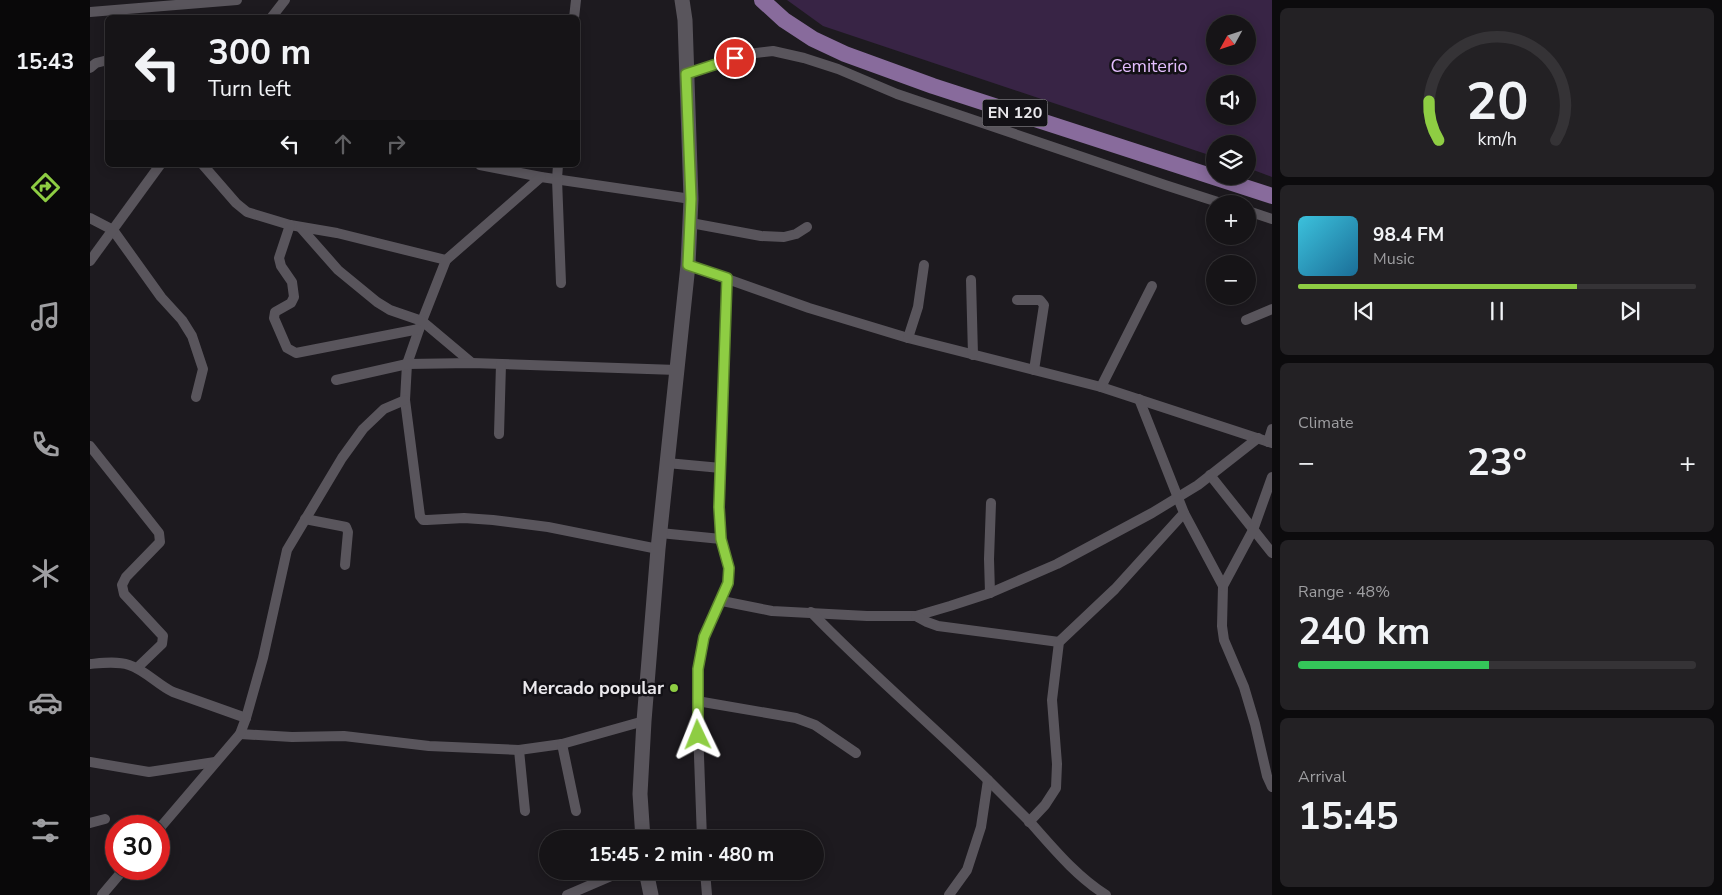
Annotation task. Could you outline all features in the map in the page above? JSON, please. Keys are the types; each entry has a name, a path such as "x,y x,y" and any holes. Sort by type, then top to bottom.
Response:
{"main road":[{"name":"EN 120","path":"762,2 784,20 813,39 845,54 933,86 1272,196"}],"street":[{"path":"90,12 237,0"},
{"path":"273,15 284,0"},
{"path":"574,15 576,0"},
{"path":"642,830 640,794 644,721 658,549 691,223 685,20 682,0"},
{"path":"685,20 690,0"},
{"path":"686,74 748,54 773,51 804,58 838,69 897,94 1206,198"},
{"path":"90,68 96,63 105,61"},
{"path":"90,261 159,167"},
{"path":"205,167 236,204 247,212 290,226 337,233 446,260"},
{"path":"490,167 541,177 691,199"},
{"path":"558,167 562,283"},
{"path":"541,177 446,260 420,325 407,364 405,400 419,511 423,520 464,518 502,521 548,527 658,549"},
{"path":"1256,213 1272,218"},
{"path":"90,218 112,230 161,297 182,320 192,336 202,369 196,397"},
{"path":"691,223 761,236 784,237 796,234 807,227"},
{"path":"290,226 279,258 281,266 292,282 294,297 291,303 275,312 274,318 287,348 291,352 296,354 420,325"},
{"path":"301,228 338,270 377,302 420,325 472,363"},
{"path":"688,265 809,308 908,338 1101,387 1266,441"},
{"path":"908,338 918,307 924,265"},
{"path":"702,830 696,701 698,669 704,637 713,615 722,601 728,583 729,568 721,539 719,507 727,278"},
{"path":"971,280 973,355"},
{"path":"1101,387 1152,286"},
{"path":"1017,300 1040,300 1044,305 1034,370"},
{"path":"1246,320 1272,309"},
{"path":"336,380 407,364 472,363 677,370"},
{"path":"499,434 501,364"},
{"path":"1139,399 1184,513 1223,586"},
{"path":"170,815 240,734 263,658 288,550 305,519 342,458 363,429 384,409 405,400"},
{"path":"722,601 772,611 867,616 916,616 950,606 990,593 1057,564 1179,498 1266,441 1272,429"},
{"path":"90,446 159,533 160,542 126,578 122,585 124,594 163,636 162,644 137,668"},
{"path":"667,463 721,468"},
{"path":"1210,476 1272,553"},
{"path":"1272,477 1252,530 1223,586 1222,626 1224,640 1244,687 1267,776 1272,787"},
{"path":"990,593 991,502"},
{"path":"1029,822 1045,805 1056,788 1057,764 1052,700 1059,642 1115,589 1184,513"},
{"path":"305,519 346,527 348,532 345,565"},
{"path":"660,533 721,539"},
{"path":"811,612 850,653 988,780 1062,859 1096,889 1106,895"},
{"path":"916,616 938,626 1059,642"},
{"path":"90,664 120,663 137,668 173,692 246,718"},
{"path":"696,701 796,718 815,725 856,753"},
{"path":"240,734 292,737 344,736 429,746 519,750 562,744 644,721"},
{"path":"562,744 576,812"},
{"path":"519,750 525,811"},
{"path":"90,762 149,772 215,762"},
{"path":"949,895 967,870 981,827 988,780"},
{"path":"90,823 105,819"},
{"path":"102,895 115,880"},
{"path":"567,895 603,880"},
{"path":"648,880 651,895"},
{"path":"706,880 707,895"}],"green space":[{"name":"Cemiterio","path":"787,0 1272,0 1272,177 1256,171 1256,135 1206,135 1206,154 823,26"}],"place":[{"name":"Mercado popular","path":"674,688"}],"route":[{"path":"698,735 696,701 698,669 704,637 713,615 722,601 728,583 729,568 721,539 719,507 727,278 688,265 691,199 686,74 735,58"}]}
